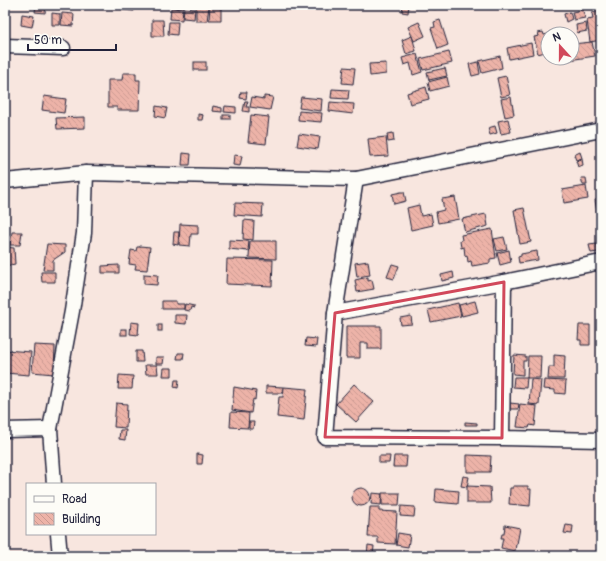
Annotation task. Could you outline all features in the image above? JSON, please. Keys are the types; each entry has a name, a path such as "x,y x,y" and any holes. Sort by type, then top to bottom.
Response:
{"street":[{"path":"5,46 63,48"},
{"path":"5,181 86,173 356,179 601,130"},
{"path":"54,483 50,429 72,311 84,233 86,173"},
{"path":"356,179 335,313 325,437 601,440"},
{"path":"335,313 504,282 601,262"},
{"path":"502,438 504,282"},
{"path":"5,430 50,429"},
{"path":"58,535 60,556"}],"highlighted area":[{"path":"504,282 502,438 325,437 335,313"}],"building":[{"path":"36,5 46,5 45,13 35,12"},
{"path":"123,5 134,5 134,11 122,10"},
{"path":"172,5 184,5 184,8 172,7"},
{"path":"210,5 221,6 221,20 209,20"},
{"path":"403,5 409,5 408,13 402,12"},
{"path":"427,5 436,5 436,9 427,8"},
{"path":"209,6 207,21 196,21 196,7"},
{"path":"171,8 183,9 182,20 170,19"},
{"path":"184,8 195,9 194,19 183,18"},
{"path":"583,10 585,18 574,20 572,12"},
{"path":"601,11 601,40 590,42 587,20 593,19 592,13"},
{"path":"570,12 572,19 566,22 564,14"},
{"path":"52,13 60,14 60,25 52,25"},
{"path":"62,13 74,14 73,26 61,25"},
{"path":"22,14 34,16 32,27 21,25"},
{"path":"152,20 163,20 164,36 152,36"},
{"path":"440,20 448,45 438,49 431,28 435,27 434,22"},
{"path":"169,22 178,22 177,35 168,34"},
{"path":"419,22 425,36 414,41 408,27"},
{"path":"586,23 587,31 580,32 580,26 576,25"},
{"path":"538,33 540,33 540,53 538,54 534,37 539,36"},
{"path":"412,36 416,51 406,54 402,40"},
{"path":"592,42 595,56 580,58 580,43"},
{"path":"531,43 533,54 509,59 507,48"},
{"path":"449,52 452,63 423,70 420,59"},
{"path":"417,54 422,72 413,75 410,63 404,65 402,58"},
{"path":"500,56 502,68 482,73 479,61"},
{"path":"194,62 206,62 206,70 194,70"},
{"path":"478,62 480,74 472,76 469,64"},
{"path":"386,63 386,74 370,76 369,64"},
{"path":"344,67 355,68 353,84 342,83"},
{"path":"445,68 447,76 429,80 427,72"},
{"path":"123,73 136,73 136,80 140,80 139,110 117,110 117,107 108,107 108,80 122,80"},
{"path":"506,76 510,95 501,97 497,78"},
{"path":"447,77 449,86 430,91 428,82"},
{"path":"426,87 429,99 410,104 407,93"},
{"path":"332,89 349,90 348,99 331,98"},
{"path":"241,92 247,92 246,99 240,98"},
{"path":"44,96 66,99 64,113 42,110"},
{"path":"264,96 273,97 270,110 250,107 252,97 264,99"},
{"path":"301,97 322,99 321,111 299,108"},
{"path":"511,97 514,115 505,117 501,99"},
{"path":"245,101 248,101 246,107 249,107 249,112 243,111"},
{"path":"330,102 354,104 353,114 329,111"},
{"path":"156,106 167,108 165,118 155,116"},
{"path":"213,106 222,108 222,112 212,111"},
{"path":"225,106 236,107 236,113 224,112"},
{"path":"299,111 322,113 321,122 298,120"},
{"path":"198,114 203,115 202,120 198,120"},
{"path":"223,115 230,115 230,119 223,119"},
{"path":"251,115 269,117 266,144 248,142"},
{"path":"85,117 85,128 57,129 56,118"},
{"path":"508,119 511,132 501,134 498,121"},
{"path":"495,126 497,133 490,135 488,128"},
{"path":"393,133 394,141 388,142 387,134"},
{"path":"299,134 320,137 318,149 297,146"},
{"path":"386,137 388,156 370,157 368,139"},
{"path":"580,152 582,158 576,160 574,155"},
{"path":"183,153 191,154 190,165 182,165"},
{"path":"234,155 242,156 240,166 233,165"},
{"path":"582,159 583,165 578,167 576,161"},
{"path":"581,178 586,178 587,185 583,185"},
{"path":"586,186 588,199 564,203 562,190"},
{"path":"404,192 406,201 394,204 392,194"},
{"path":"455,197 459,219 438,223 436,212 444,210 442,199"},
{"path":"601,199 601,226 599,226 595,200"},
{"path":"235,203 263,204 262,217 234,215"},
{"path":"419,205 421,216 431,214 433,225 411,230 407,208"},
{"path":"524,208 531,242 520,244 514,210"},
{"path":"486,214 488,226 465,232 462,219"},
{"path":"244,220 254,221 253,240 243,239"},
{"path":"180,224 198,225 198,234 191,234 190,246 179,245"},
{"path":"492,229 496,258 490,259 490,263 472,266 471,261 468,262 467,255 465,256 464,247 461,248 461,235"},
{"path":"12,232 22,232 20,245 10,245"},
{"path":"174,232 179,232 178,245 173,244"},
{"path":"504,237 507,249 497,251 494,239"},
{"path":"229,240 249,241 248,251 229,249"},
{"path":"250,241 276,241 276,259 249,258"},
{"path":"47,244 65,245 65,252 53,260 53,270 43,270"},
{"path":"597,244 598,252 591,253 589,245"},
{"path":"5,247 14,248 15,264 5,266"},
{"path":"137,247 150,247 147,270 135,269 136,265 129,264 131,250 136,251"},
{"path":"509,250 511,262 500,265 497,253"},
{"path":"537,251 538,260 519,263 518,257 521,256 521,254"},
{"path":"227,259 273,260 272,286 226,284"},
{"path":"368,261 370,275 357,277 355,263"},
{"path":"392,264 399,266 394,279 387,277"},
{"path":"119,265 119,273 102,273 102,266"},
{"path":"41,272 55,272 55,282 42,282"},
{"path":"453,272 454,278 442,281 441,275"},
{"path":"144,274 158,275 157,285 144,284"},
{"path":"368,277 368,281 372,280 374,289 357,292 355,280"},
{"path":"162,301 176,301 176,304 184,304 184,309 162,309"},
{"path":"475,301 478,312 462,316 459,305"},
{"path":"458,303 461,316 431,322 428,310"},
{"path":"185,304 194,306 194,308 191,307 190,311 184,310"},
{"path":"175,315 187,315 186,324 175,323"},
{"path":"411,316 412,324 401,325 400,318"},
{"path":"131,322 139,323 138,335 130,334"},
{"path":"158,325 162,325 162,331 158,331"},
{"path":"579,325 590,325 590,345 581,345 581,340 578,340"},
{"path":"346,326 381,326 381,349 368,349 368,343 360,343 360,358 346,358"},
{"path":"121,329 127,329 127,335 121,335"},
{"path":"306,338 317,339 316,347 305,346"},
{"path":"34,345 55,346 54,374 32,372"},
{"path":"5,350 31,352 29,375 5,373"},
{"path":"136,351 142,351 143,362 136,362"},
{"path":"178,353 184,353 183,359 177,359"},
{"path":"514,355 526,356 526,361 523,361 523,375 513,374"},
{"path":"554,355 565,356 564,379 548,379 549,367 554,367"},
{"path":"528,356 541,356 540,378 527,378"},
{"path":"156,357 164,357 163,364 156,364"},
{"path":"145,365 157,365 158,374 146,374"},
{"path":"164,368 172,368 172,376 163,376"},
{"path":"119,375 133,376 132,389 118,389"},
{"path":"514,377 527,377 526,388 513,387"},
{"path":"531,379 541,380 539,405 529,404"},
{"path":"175,380 179,380 178,388 174,387"},
{"path":"544,380 566,381 565,394 555,393 555,390 543,389"},
{"path":"354,384 374,402 356,422 336,404"},
{"path":"266,386 283,387 282,393 266,393"},
{"path":"234,387 256,391 251,413 232,410"},
{"path":"284,387 307,389 304,420 277,417 279,397 283,397"},
{"path":"116,403 127,404 126,428 114,427"},
{"path":"510,403 519,404 518,409 510,409"},
{"path":"520,404 537,406 535,426 530,425 529,428 517,427"},
{"path":"231,412 249,413 248,428 230,427"},
{"path":"249,422 254,422 253,429 249,429"},
{"path":"465,422 477,423 477,425 465,425"},
{"path":"120,430 126,430 125,440 119,439"},
{"path":"197,454 203,455 202,464 197,464"},
{"path":"467,455 491,456 490,472 467,472"},
{"path":"379,456 390,456 389,463 379,463"},
{"path":"394,456 407,456 406,467 393,467"},
{"path":"463,476 469,477 467,487 461,486"},
{"path":"467,486 490,487 491,503 467,503"},
{"path":"513,486 528,486 528,489 531,489 530,506 509,504 510,488 513,488"},
{"path":"357,488 365,488 370,493 368,504 365,506 357,506 352,501 352,493"},
{"path":"436,489 459,491 458,504 435,502"},
{"path":"372,493 382,494 381,505 371,504"},
{"path":"382,493 400,493 399,505 382,505"},
{"path":"401,506 415,507 414,517 400,516"},
{"path":"370,507 379,507 379,511 397,512 395,544 378,543 378,537 368,537"},
{"path":"505,525 520,528 515,551 501,548 503,538 501,538 502,534 504,534"},
{"path":"566,525 573,526 572,534 564,533"},
{"path":"398,533 410,535 408,547 396,545"},
{"path":"368,545 374,546 373,556 367,556"}]}
